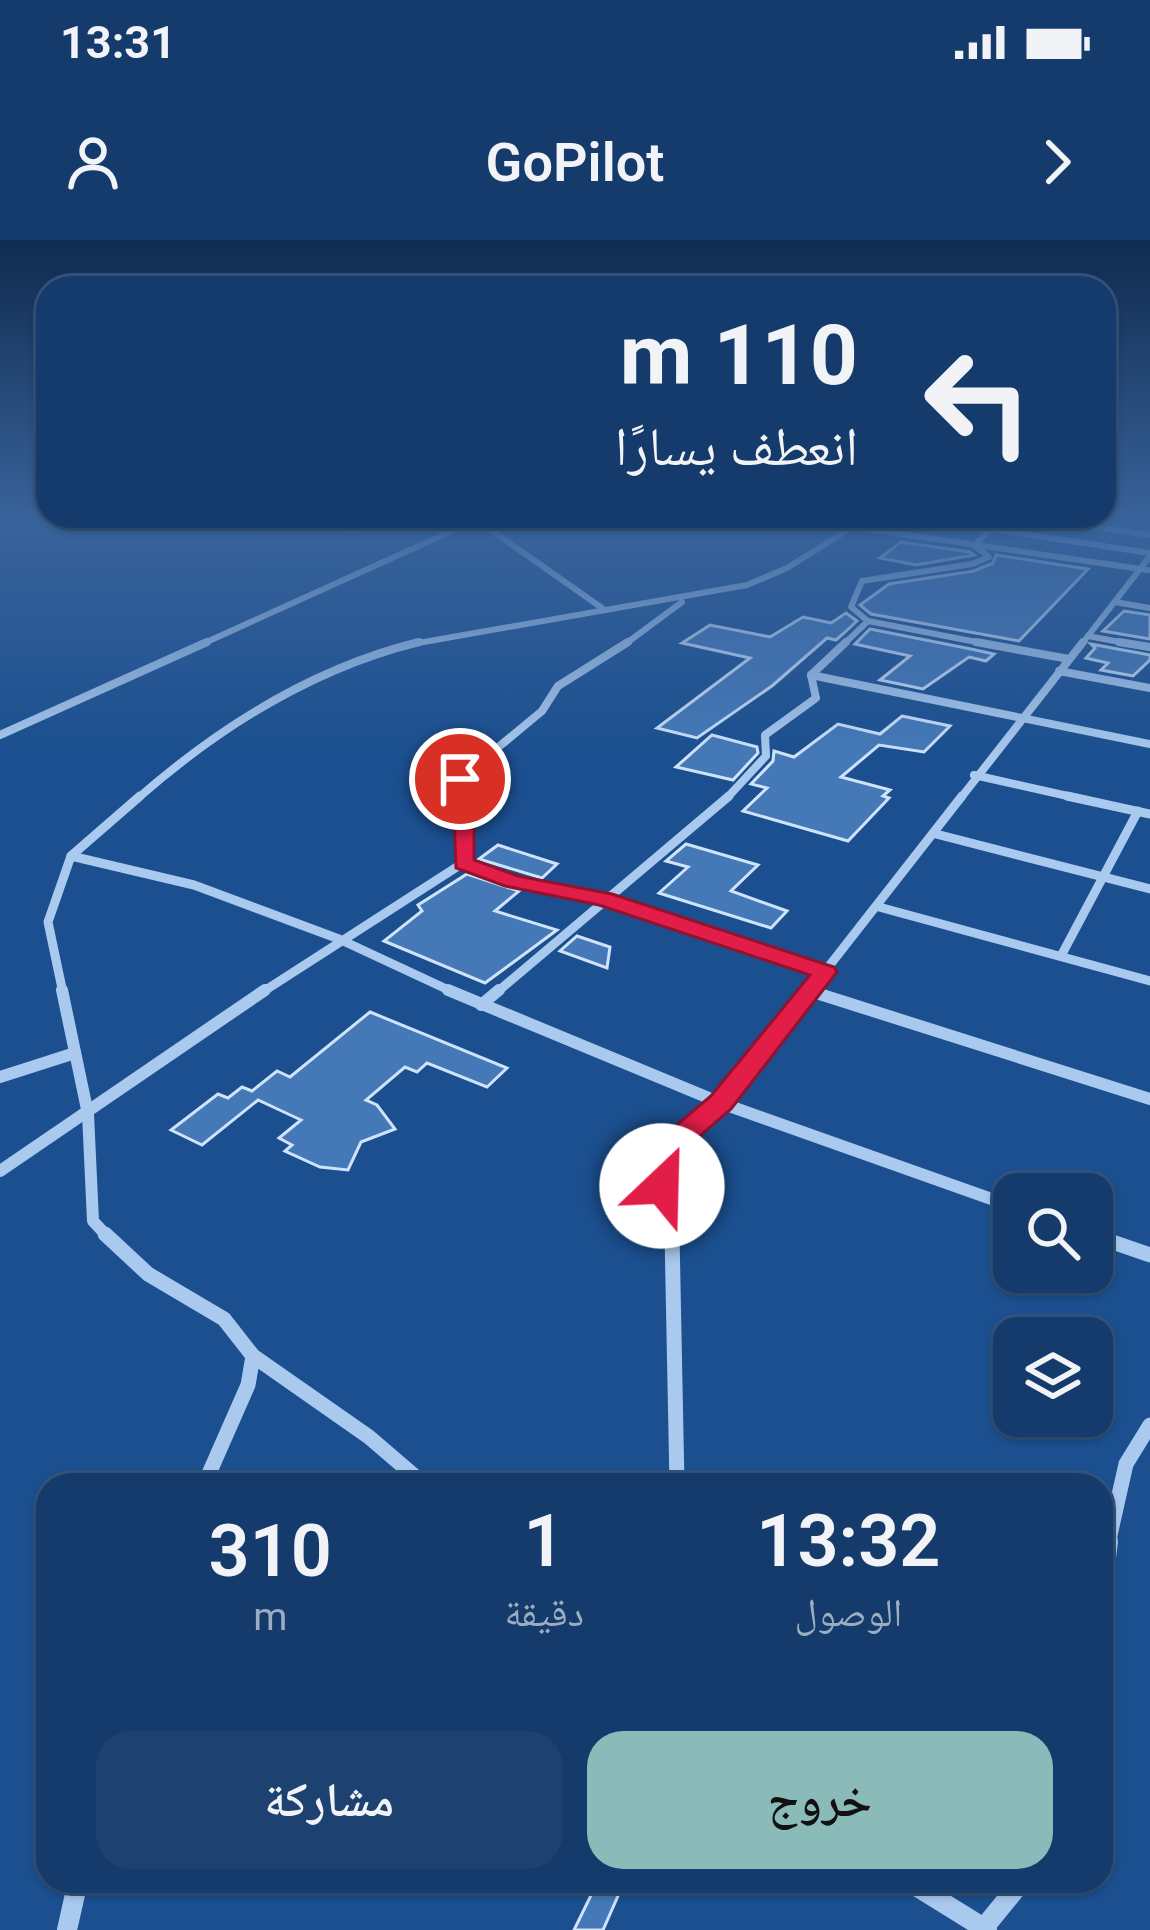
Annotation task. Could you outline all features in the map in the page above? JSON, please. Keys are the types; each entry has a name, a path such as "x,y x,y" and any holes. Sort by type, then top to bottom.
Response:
{"street":[{"path":"0,735 299,600"},
{"path":"590,600 602,608"},
{"path":"411,1473 253,1356 244,1336 224,1316 136,1265 93,1221 88,1114 47,922 71,856 198,750 321,674 377,652 441,636 672,600"},
{"path":"463,863 464,818 471,809 460,779 542,711 557,686 588,671 685,600"},
{"path":"854,600 851,607 868,622 1069,659"},
{"path":"675,1473 671,1444 677,1297 662,1186 676,1141 721,1102 936,833 974,775 1115,602 1150,608"},
{"path":"811,675 868,622"},
{"path":"1088,636 1150,647"},
{"path":"1059,671 1150,688"},
{"path":"811,675 1150,744"},
{"path":"481,1005 713,813 766,756 765,735 816,698 811,675"},
{"path":"974,775 1144,812 1102,877 1061,956"},
{"path":"936,833 1150,889"},
{"path":"71,856 194,885 339,939 481,1005 721,1102 993,1199"},
{"path":"463,863 513,881 604,899 825,972"},
{"path":"0,1171 339,939 463,863"},
{"path":"878,907 1150,981"},
{"path":"810,991 1150,1099"},
{"path":"0,1077 75,1053"},
{"path":"1113,1243 1150,1256"},
{"path":"209,1473 242,1400 253,1356"},
{"path":"1113,1512 1128,1450 1150,1425"},
{"path":"67,1930 75,1893"},
{"path":"927,1893 984,1929 1012,1893"}],"building":[{"path":"867,600 1058,600 1019,641 871,614 860,605"},
{"path":"1124,611 1150,615 1150,639 1103,631"},
{"path":"846,613 857,621 836,640 827,638 772,686 697,738 657,728 750,658 682,643 710,625 770,637 803,617 831,623"},
{"path":"870,629 994,654 986,661 969,657 923,689 880,680 910,656 855,644"},
{"path":"1091,644 1150,655 1150,660 1133,676 1101,670 1108,663 1086,658 1095,648"},
{"path":"902,716 950,726 924,752 879,745 841,777 890,790 883,796 889,798 848,841 743,811 767,788 751,784 773,761 774,751 794,757 838,724 880,734"},
{"path":"712,735 757,747 758,753 733,780 676,767"},
{"path":"686,844 758,865 731,891 787,911 771,928 659,893 688,867 666,861"},
{"path":"498,845 557,864 542,878 479,859"},
{"path":"467,874 519,891 495,911 557,930 485,983 384,941 422,911 418,905"},
{"path":"577,936 610,947 607,968 560,951"},
{"path":"370,1012 507,1068 487,1087 427,1063 417,1072 405,1067 366,1100 377,1105 395,1129 361,1142 348,1170 320,1167 285,1151 292,1145 279,1138 301,1120 258,1100 202,1145 171,1130 218,1094 228,1098 242,1087 252,1091 277,1071 290,1077"},
{"path":"592,1893 619,1893 603,1930 574,1930"}],"route":[{"path":"460,779 463,799 471,809 464,818 463,863 513,881 604,899 825,972 721,1102 676,1141 662,1186"}]}
